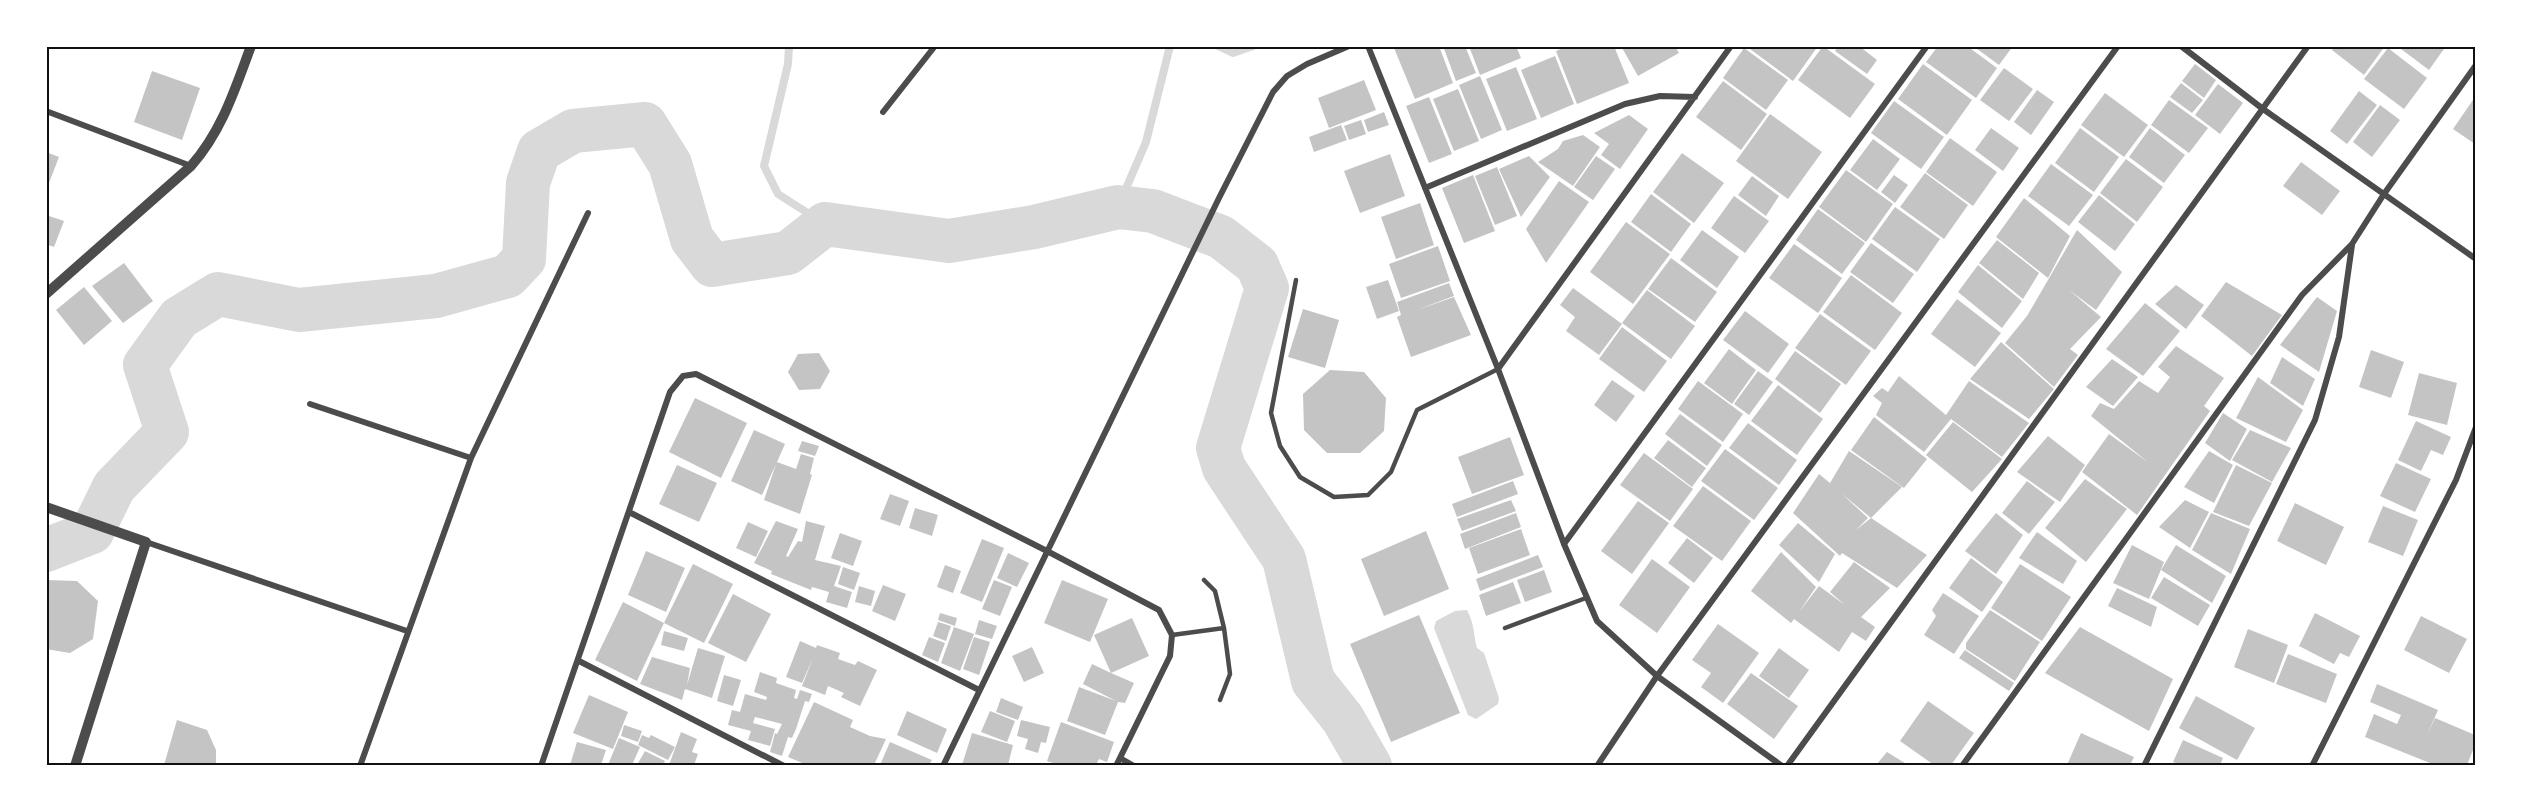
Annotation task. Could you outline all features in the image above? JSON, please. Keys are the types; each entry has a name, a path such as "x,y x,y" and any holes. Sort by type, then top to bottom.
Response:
{"street":[{"path":"46,294 191,165 208,146 222,122 251,46"},
{"path":"883,112 935,46"},
{"path":"943,765 1219,198 1274,92 1287,76 1306,64 1349,46"},
{"path":"1368,46 1498,369 1564,544 1597,621 1657,676 1782,765"},
{"path":"1498,369 1731,46"},
{"path":"1564,544 1927,46"},
{"path":"1597,765 1657,676 2118,46"},
{"path":"2181,46 2263,109 2475,259"},
{"path":"1787,765 2307,46"},
{"path":"1962,765 2302,295 2352,244 2384,194 2475,65"},
{"path":"1425,188 1625,104 1660,96 1695,97"},
{"path":"46,111 191,165"},
{"path":"360,765 471,458 588,213"},
{"path":"2144,765 2315,420 2339,337 2352,244"},
{"path":"541,765 579,661 670,392 684,376 696,374 1047,550 1159,610 1172,635 1170,656 1116,765"},
{"path":"310,404 471,458"},
{"path":"2312,765 2456,480 2475,427"},
{"path":"46,507 407,631"},
{"path":"629,512 979,690"},
{"path":"75,765 146,542"},
{"path":"579,661 784,765"},
{"path":"1120,758 1134,765"}],"lane":[{"path":"1296,280 1270,413 1280,446 1300,477 1334,497 1368,495 1391,472 1417,410 1498,369"},
{"path":"1204,580 1215,591 1224,628 1230,674 1221,700"},
{"path":"1505,628 1586,598"},
{"path":"1172,635 1224,628"}],"shaded area":[{"path":"1467,610 1473,625 1477,648 1484,653 1499,698 1498,704 1476,719 1468,715 1434,628 1436,621 1455,611"}],"building":[{"path":"1439,46 1453,83 1415,99 1394,48"},
{"path":"1443,46 1465,46 1476,73 1456,81"},
{"path":"1469,46 1516,46 1521,58 1480,75"},
{"path":"1568,46 1614,46 1629,83 1577,104 1556,51"},
{"path":"1621,46 1675,46 1679,53 1638,76"},
{"path":"1746,46 1818,46 1793,81"},
{"path":"1823,46 1875,84 1850,118 1798,80"},
{"path":"1839,46 1859,46 1877,60 1867,74 1835,51"},
{"path":"1938,46 1967,46 1997,68 1976,98 1926,62"},
{"path":"1973,46 2013,46 1999,65"},
{"path":"2334,46 2385,46 2364,75 2332,50"},
{"path":"2397,46 2446,46 2429,70"},
{"path":"1744,48 1788,80 1766,110 1723,78"},
{"path":"2388,48 2427,78 2404,109 2364,79"},
{"path":"1555,56 1574,104 1541,118 1521,70"},
{"path":"1923,64 1972,100 1947,135 1898,99"},
{"path":"2195,64 2216,80 2204,98 2182,81"},
{"path":"1516,67 1537,119 1507,131 1486,79"},
{"path":"2004,68 2033,89 2009,121 1980,100"},
{"path":"152,71 200,88 182,140 134,122"},
{"path":"1480,76 1502,130 1481,139 1459,85"},
{"path":"1364,80 1376,110 1329,128 1318,98"},
{"path":"1723,81 1767,114 1741,150 1696,117"},
{"path":"2181,83 2203,100 2192,113 2170,97"},
{"path":"2218,84 2243,103 2220,134 2195,115"},
{"path":"1458,89 1479,141 1454,151 1433,99"},
{"path":"2037,90 2054,102 2031,135 2014,122"},
{"path":"2359,91 2377,105 2347,144 2330,131"},
{"path":"2105,93 2148,125 2124,157 2081,125"},
{"path":"1429,97 1452,154 1429,163 1406,106"},
{"path":"2475,97 2475,144 2453,129"},
{"path":"2169,100 2208,128 2189,153 2151,125"},
{"path":"1894,101 1944,137 1921,169 1871,133"},
{"path":"2380,105 2400,120 2372,157 2353,142"},
{"path":"1384,112 1389,125 1368,132 1364,120"},
{"path":"1770,114 1822,152 1788,199 1736,161"},
{"path":"1629,115 1648,129 1620,169 1601,155 1609,144 1594,133"},
{"path":"1361,120 1366,134 1349,140 1344,126"},
{"path":"1341,125 1347,140 1314,152 1309,137"},
{"path":"1991,128 2019,148 2003,171 1975,150"},
{"path":"2080,128 2119,157 2094,192 2055,163"},
{"path":"2150,128 2185,155 2164,183 2129,157"},
{"path":"1583,135 1600,147 1573,186 1538,162 1558,149 1563,141"},
{"path":"1950,138 1997,172 1973,206 1926,172"},
{"path":"1873,139 1900,159 1877,190 1850,170"},
{"path":"46,152 59,157 47,188 46,188"},
{"path":"1682,153 1724,183 1694,223 1653,192"},
{"path":"1390,154 1405,196 1360,213 1344,171"},
{"path":"1529,156 1550,177 1521,217 1499,169"},
{"path":"1596,156 1615,169 1593,200 1574,187"},
{"path":"2126,159 2163,187 2137,222 2100,193"},
{"path":"2301,162 2340,191 2322,215 2283,186"},
{"path":"2051,164 2093,195 2069,226 2028,196"},
{"path":"1497,167 1517,216 1495,225 1475,176"},
{"path":"1846,170 1893,204 1866,242 1819,207"},
{"path":"1925,173 1968,205 1944,239 1900,207"},
{"path":"1473,175 1495,231 1464,243 1442,188"},
{"path":"1894,175 1908,185 1895,203 1881,192"},
{"path":"1752,176 1779,196 1766,216 1738,195"},
{"path":"1559,181 1589,202 1546,263 1526,229"},
{"path":"1651,194 1691,224 1671,252 1631,222"},
{"path":"2099,195 2135,224 2115,251 2078,222"},
{"path":"1734,196 1769,221 1745,253 1711,228"},
{"path":"2024,198 2070,236 2048,278 1996,237"},
{"path":"1420,203 1434,245 1396,259 1381,217"},
{"path":"1895,207 1940,239 1917,272 1872,239"},
{"path":"1818,209 1865,243 1842,274 1796,240"},
{"path":"46,215 64,221 54,247 46,244"},
{"path":"1626,222 1670,254 1633,304 1590,272"},
{"path":"1702,230 1739,257 1717,288 1680,260"},
{"path":"2077,230 2122,272 2096,310 2069,290 2101,317 2070,349 2078,355 2054,387 2005,343 2027,316"},
{"path":"1997,240 2039,273 2023,299 1979,263"},
{"path":"1871,243 1914,274 1893,303 1850,272"},
{"path":"1794,244 1842,278 1818,313 1769,278"},
{"path":"1438,246 1450,281 1401,298 1389,264"},
{"path":"1671,258 1717,292 1695,322 1648,289"},
{"path":"124,263 153,301 123,323 92,286"},
{"path":"1978,265 2022,301 2002,328 1958,292"},
{"path":"1851,275 1902,313 1875,350 1823,312"},
{"path":"1388,280 1399,311 1377,319 1366,287"},
{"path":"2226,282 2282,315 2252,356 2201,316"},
{"path":"1449,283 1454,296 1414,311 1454,297 1471,335 1411,357 1397,317 1401,315 1397,302"},
{"path":"2176,285 2204,305 2186,329 2155,304"},
{"path":"84,287 112,321 84,345 56,310"},
{"path":"1573,288 1622,324 1599,355 1566,331 1575,317 1560,305"},
{"path":"1647,290 1695,326 1671,359 1622,323"},
{"path":"2317,297 2337,311 2319,372 2280,345"},
{"path":"1957,299 2001,333 1975,367 1931,334"},
{"path":"2145,303 2180,331 2143,376 2106,349"},
{"path":"1303,309 1339,320 1325,368 1288,357"},
{"path":"1745,311 1789,344 1768,373 1723,340"},
{"path":"1820,314 1871,351 1846,385 1795,348"},
{"path":"1622,327 1667,361 1644,392 1599,359"},
{"path":"2001,342 2054,389 2029,419 1970,379"},
{"path":"2176,346 2224,378 2204,406 2210,411 2137,515 2082,472 2109,434 2149,463 2091,416 2100,403 2114,409 2139,381 2158,393 2170,377 2158,367"},
{"path":"1729,349 1756,370 1732,404 1704,383"},
{"path":"2371,350 2404,362 2391,398 2359,387"},
{"path":"1795,351 1841,384 1820,413 1775,379"},
{"path":"819,353 830,371 820,389 799,390 788,372 798,354"},
{"path":"2282,357 2315,379 2303,406 2270,383"},
{"path":"2112,359 2138,377 2113,406 2086,387"},
{"path":"1330,370 1364,372 1386,398 1384,431 1360,453 1327,453 1304,430 1303,394"},
{"path":"1758,371 1773,382 1749,415 1734,404"},
{"path":"2419,373 2457,383 2447,425 2408,415"},
{"path":"1899,376 1946,415 1969,381 2029,423 2002,457 1951,419 1924,452 1876,415 1882,403 1873,396 1882,388 1888,392"},
{"path":"2258,377 2303,410 2286,442 2236,418"},
{"path":"1612,380 1635,396 1616,422 1594,405"},
{"path":"1698,381 1743,414 1723,442 1678,409"},
{"path":"1778,385 1823,419 1797,455 1751,421"},
{"path":"695,398 747,423 721,478 669,452"},
{"path":"2223,413 2247,429 2230,461 2205,443"},
{"path":"1680,414 1722,445 1707,466 1665,434"},
{"path":"1874,417 1927,459 1904,488 1851,450"},
{"path":"2416,421 2451,437 2443,455 2431,450 2421,471 2398,460"},
{"path":"1953,422 2002,459 1972,492 1926,455"},
{"path":"1748,423 1797,460 1779,485 1729,448"},
{"path":"754,430 785,444 777,462 796,469 801,454 814,458 810,474 812,475 800,514 764,500 776,464 762,495 731,481"},
{"path":"2250,430 2291,448 2272,482 2232,460"},
{"path":"2048,436 2085,465 2060,502 2017,472"},
{"path":"1510,437 1524,475 1472,494 1458,457"},
{"path":"1668,440 1706,468 1692,487 1654,458"},
{"path":"802,441 819,446 815,456 798,451"},
{"path":"1725,449 1778,488 1754,520 1701,481"},
{"path":"1849,451 1902,487 1871,518 1927,555 1897,588 1842,553 1840,556 1793,513 1819,474 1830,483","holes":["1841,493 1871,518 1856,530 1868,518"]},
{"path":"2209,451 2233,465 2214,503 2184,487"},
{"path":"1644,453 1693,489 1670,521 1620,485"},
{"path":"2396,463 2431,479 2415,512 2380,496"},
{"path":"677,465 717,483 699,522 659,504"},
{"path":"2236,465 2272,483 2249,526 2213,512"},
{"path":"2085,479 2127,509 2086,562 2045,528"},
{"path":"1513,481 1518,494 1457,517 1452,504"},
{"path":"2027,481 2055,502 2029,534 2002,513"},
{"path":"1703,486 1751,521 1722,561 1673,526"},
{"path":"890,494 909,501 900,526 880,519"},
{"path":"1511,500 1516,511 1462,531 1457,519"},
{"path":"2185,500 2209,512 2190,548 2159,527"},
{"path":"1638,501 1669,523 1632,574 1601,551"},
{"path":"2295,503 2344,527 2326,565 2277,541"},
{"path":"2383,506 2418,520 2403,556 2368,542"},
{"path":"915,508 938,515 932,536 909,528"},
{"path":"1516,513 1521,527 1465,549 1460,534"},
{"path":"1996,513 2023,535 1996,574 1965,551"},
{"path":"2211,513 2250,529 2231,574 2192,550"},
{"path":"776,521 798,529 786,556 788,557 798,541 802,542 806,521 825,526 815,560 841,566 834,586 852,592 847,608 826,602 829,592 812,587 811,590 771,574 772,571 754,563"},
{"path":"748,522 768,531 756,557 736,548"},
{"path":"1798,523 1835,554 1819,582 1779,545"},
{"path":"1521,529 1530,555 1478,574 1469,548"},
{"path":"1426,531 1449,589 1384,616 1361,559"},
{"path":"2037,532 2077,561 2063,584 2019,558"},
{"path":"840,533 862,541 853,566 831,558"},
{"path":"1687,538 1713,558 1694,583 1668,563"},
{"path":"982,539 1004,548 982,602 960,593"},
{"path":"2132,545 2164,562 2149,599 2113,583"},
{"path":"2176,545 2226,576 2212,603 2161,570"},
{"path":"646,551 685,568 666,612 628,595"},
{"path":"1781,552 1816,587 1799,612 1819,586 1845,605 1830,592 1854,562 1890,588 1861,617 1875,627 1866,641 1852,632 1839,652 1794,619 1791,623 1751,591"},
{"path":"1008,553 1029,563 1017,587 997,578"},
{"path":"1538,555 1543,567 1480,591 1476,579"},
{"path":"1971,558 2003,582 1982,612 1949,588"},
{"path":"1652,559 1690,587 1657,633 1619,605"},
{"path":"693,564 733,584 704,643 664,623"},
{"path":"2020,564 2071,597 2042,641 1991,608"},
{"path":"945,565 961,571 953,593 937,587"},
{"path":"843,567 860,573 854,590 838,584"},
{"path":"1544,570 1552,592 1525,602 1517,580"},
{"path":"2164,577 2210,605 2198,626 2151,598"},
{"path":"46,580 77,581 98,601 93,639 70,653 46,649"},
{"path":"994,580 1012,587 1000,616 982,609"},
{"path":"1062,580 1108,599 1090,642 1044,623"},
{"path":"1513,582 1521,603 1486,616 1479,595"},
{"path":"883,585 906,594 895,621 872,611"},
{"path":"859,586 875,591 871,606 855,602"},
{"path":"2117,588 2157,607 2151,627 2108,606"},
{"path":"1943,593 1979,616 1954,654 1924,635 1936,616 1932,610"},
{"path":"733,594 771,614 746,662 708,643"},
{"path":"623,602 664,623 637,681 595,660"},
{"path":"1990,610 2040,642 2015,681 1966,649 1966,643"},
{"path":"940,613 957,618 955,626 938,620"},
{"path":"2315,613 2360,636 2349,657 2340,653 2334,664 2299,646"},
{"path":"1419,615 1460,713 1391,742 1350,644"},
{"path":"2421,616 2467,639 2449,673 2404,650"},
{"path":"1132,618 1149,656 1111,673 1094,635"},
{"path":"979,620 997,626 992,639 975,634"},
{"path":"938,622 951,626 946,641 933,636"},
{"path":"1718,624 1759,653 1723,703 1701,687 1711,673 1692,660"},
{"path":"954,627 974,634 960,671 941,663"},
{"path":"2080,627 2173,679 2149,731 2045,673"},
{"path":"2248,629 2288,645 2274,683 2234,667"},
{"path":"664,631 688,638 684,651 661,645"},
{"path":"929,637 945,643 938,662 922,655"},
{"path":"974,637 990,642 979,675 963,669"},
{"path":"800,641 816,648 817,645 840,653 838,659 855,665 858,661 877,670 860,706 841,697 844,693 828,686 825,695 802,686 813,658 802,683 786,677"},
{"path":"1032,647 1044,673 1024,682 1012,656"},
{"path":"698,648 725,656 712,698 685,689 682,700 640,684 652,657 690,668 687,685"},
{"path":"1779,648 1809,670 1789,698 1759,676"},
{"path":"1965,650 2014,683 2009,691 1959,658"},
{"path":"2288,654 2337,674 2326,703 2276,684"},
{"path":"1092,664 1134,683 1125,703 1118,702 1105,735 1067,721 1079,687 1116,701 1083,684"},
{"path":"760,672 777,678 776,683 796,690 794,698 797,699 800,690 812,694 809,702 805,701 796,729 792,738 788,737 782,756 770,752 775,733 777,734 782,724 755,717 753,723 775,729 770,746 748,740 751,731 728,725 732,710 740,712 745,694 766,700 767,697 754,692"},
{"path":"1751,673 1798,706 1774,739 1727,704"},
{"path":"724,675 741,680 733,706 717,701"},
{"path":"2377,684 2438,710 2426,737 2435,718 2475,735 2475,745 2467,765 2435,765 2365,737 2374,714 2397,724 2401,715 2370,702"},
{"path":"589,695 628,712 613,749 573,733"},
{"path":"2196,696 2255,728 2237,760 2179,728"},
{"path":"1001,698 1023,707 1018,720 996,712"},
{"path":"1928,701 1974,733 1951,765 1934,765 1900,741"},
{"path":"814,702 853,720 850,727 870,736 886,739 874,765 807,765 788,757"},
{"path":"907,711 947,729 937,753 897,735"},
{"path":"990,711 1015,721 1007,742 981,732"},
{"path":"177,720 207,730 216,750 216,765 164,765"},
{"path":"1021,720 1050,727 1046,743 1041,742 1038,753 1025,749 1028,739 1017,736"},
{"path":"1061,722 1114,742 1107,762 1099,759 1096,765 1059,765 1047,761"},
{"path":"624,725 642,731 638,742 621,736"},
{"path":"681,732 697,739 692,752 698,754 694,765 669,765"},
{"path":"972,733 1013,745 1008,765 962,765"},
{"path":"2081,733 2134,757 2130,765 2067,765"},
{"path":"642,735 649,738 651,735 675,747 668,760 638,745"},
{"path":"619,738 640,747 632,765 608,765"},
{"path":"2183,740 2223,758 2220,765 2181,765 2173,762"},
{"path":"577,742 606,750 601,765 570,765"},
{"path":"890,742 932,760 929,765 880,765"},
{"path":"645,751 665,761 663,765 637,765"},
{"path":"1887,752 1908,765 1876,765"}],"waterway":[{"path":"789,46 788,64 764,166 778,194 825,224"},
{"path":"1118,207 1146,142 1170,46"},
{"path":"1218,46 1233,53 1253,46"},
{"path":"46,550 92,532 114,487 167,432 145,365 179,318 218,294 299,310 436,296 508,276 524,259 528,183 539,151 573,131 645,124 670,164 692,239 712,265 788,253 825,224 949,241 1034,227 1118,207 1153,211 1221,237 1257,265 1267,288 1218,448 1224,468 1284,559 1313,681 1343,719 1370,766"}]}
